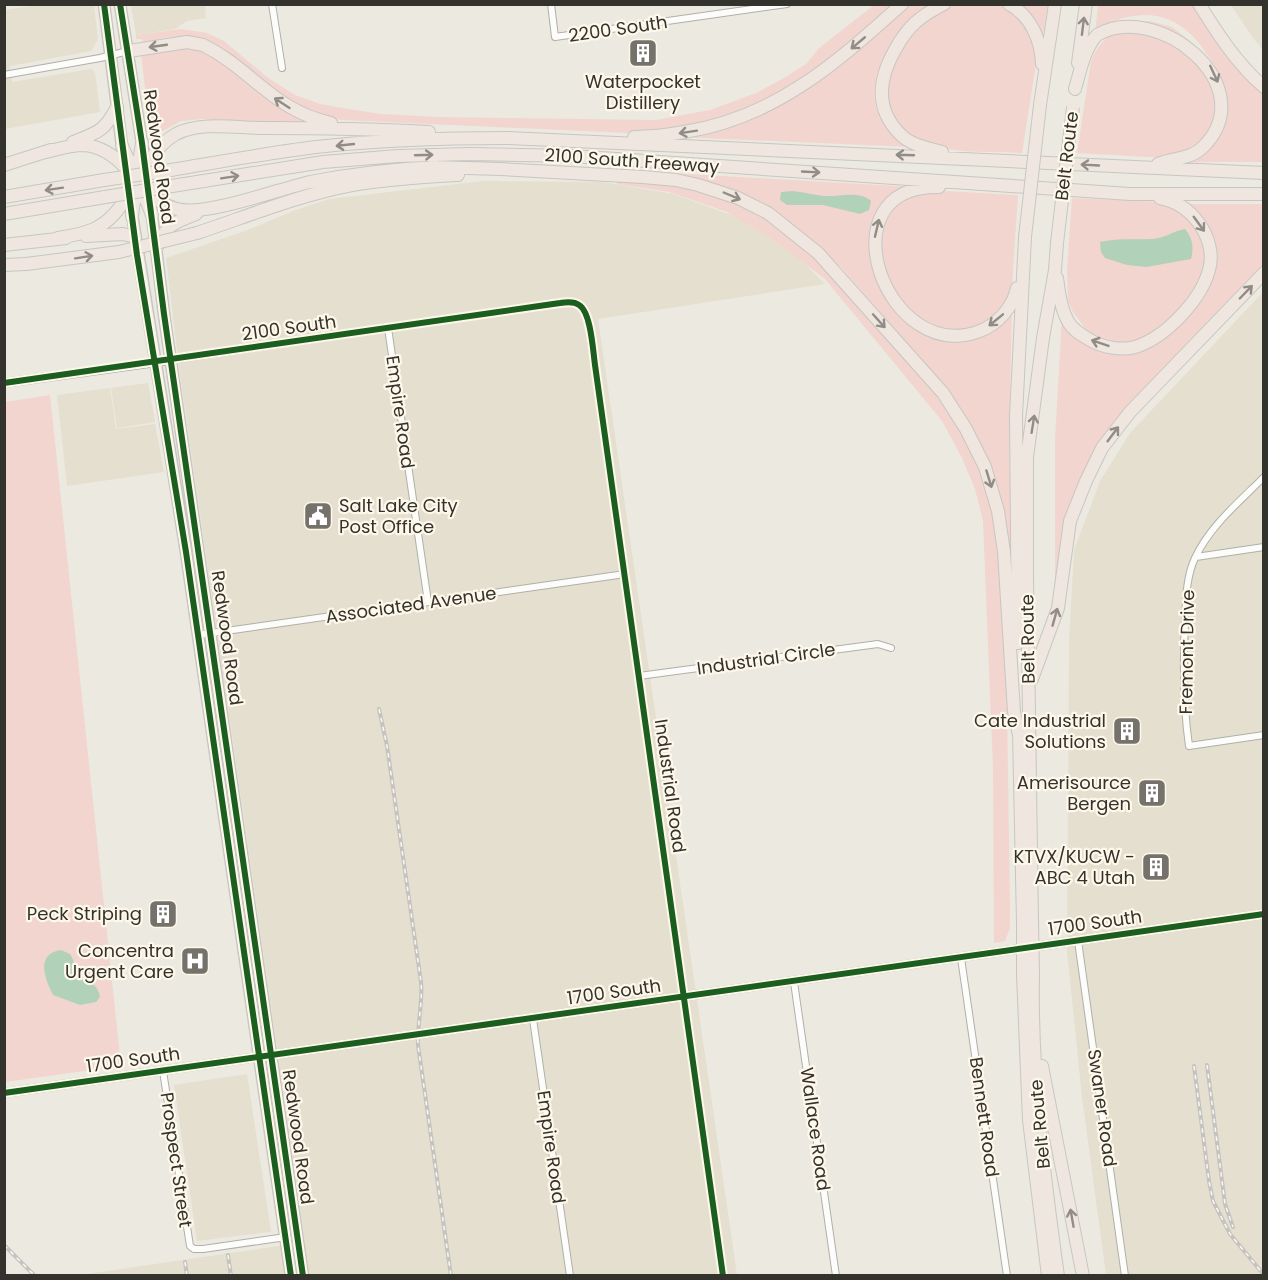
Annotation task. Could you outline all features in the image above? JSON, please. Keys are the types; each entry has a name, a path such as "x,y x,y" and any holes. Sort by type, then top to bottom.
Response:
{"highway":[{"path":"565,140 675,134 703,129 744,117 785,97 818,76 902,4"},
{"path":"944,4 916,22 902,37 884,71 880,95 884,110 900,134 921,146 964,159"},
{"path":"1009,4 1018,10 1035,32 1041,56 1042,86"},
{"name":"Belt Route","path":"1028,923 1020,740 1016,416 1025,242 1042,86 1055,4"},
{"name":"Belt Route","path":"1048,1275 1029,1120 1028,457 1043,338 1055,270 1086,4"},
{"path":"1199,4 1222,40 1247,72 1263,87"},
{"path":"1075,89 1084,57 1097,35 1109,26 1125,19 1142,16 1160,20 1190,39 1214,73 1221,91 1223,106 1221,117 1215,133 1195,154 1148,168"},
{"path":"129,51 187,42 199,44 213,51 279,102 294,110 319,120 357,127"},
{"path":"4,165 99,132 109,123 117,107"},
{"path":"4,245 84,233 101,225 114,214 135,178 155,153 169,140 182,132 193,129 357,127 508,138"},
{"name":"2100 South Freeway","path":"4,197 264,154 356,143 432,139 565,140 1263,173"},
{"path":"132,216 135,178 142,143"},
{"path":"46,152 78,145 92,146 111,155 162,203 180,210 191,211 327,179 430,167 559,163 606,158"},
{"path":"122,146 152,215"},
{"name":"2100 South Freeway","path":"4,214 323,162 398,156 470,154 606,158 1130,194 1263,194"},
{"path":"430,167 501,168 676,180 718,190 768,213 818,253 943,393 985,467 998,511 1004,552 1014,712 1020,740"},
{"path":"4,265 119,252 163,242 325,192 381,181 559,172"},
{"path":"1025,242 1014,299 1006,312 985,329 969,335 941,334 914,321 903,312 893,298 878,268 875,227 885,210 900,196 910,191 930,187 1036,188"},
{"path":"1055,270 1062,305 1069,323 1076,332 1096,343 1123,348 1135,347 1152,339 1173,324 1203,287 1210,268 1210,246 1205,231 1193,215 1182,207 1169,200 1130,194"},
{"path":"156,249 170,225 220,206"},
{"path":"58,238 123,234 135,237"},
{"path":"1028,692 1058,608 1070,521 1102,448 1130,412 1263,273"},
{"name":"Belt Route","path":"1028,974 1045,1182 1058,1275"},
{"path":"1034,1027 1083,1275"}],"main road":[{"name":"Redwood Road","path":"104,4 122,146"},
{"name":"Redwood Road","path":"120,4 142,143"},
{"name":"Redwood Road","path":"149,193 303,1275"},
{"name":"Redwood Road","path":"132,216 174,474 291,1275"}],"street":[{"path":"272,4 282,68"},
{"name":"2200 South","path":"551,4 555,38 787,4"},
{"path":"4,75 129,51"},
{"name":"2100 South","path":"4,383 554,304 578,304"},
{"name":"Industrial Road","path":"578,304 585,312 589,324 723,1275"},
{"name":"Empire Road","path":"388,328 428,602"},
{"name":"Fremont Drive","path":"1263,477 1212,530 1191,568 1186,595 1183,696 1188,746 1263,735"},
{"path":"1196,557 1263,547"},
{"name":"Associated Avenue","path":"198,635 625,574"},
{"name":"Industrial Circle","path":"639,676 878,644 891,648"},
{"name":"1700 South","path":"4,1093 1263,914"},
{"name":"Swaner Road","path":"1078,941 1125,1275"},
{"name":"Bennett Road","path":"961,958 1007,1275"},
{"name":"Wallace Road","path":"794,982 836,1275"},
{"name":"Empire Road","path":"533,1019 570,1275"},
{"name":"Prospect Street","path":"163,1071 188,1239 192,1248 203,1249 286,1237"}],"shaded area":[{"path":"37,5 94,5 98,39 91,51 10,66 12,82 91,69 95,72 100,112 5,129 4,10"},
{"path":"131,5 205,5 206,18 187,21 175,29 136,35"},
{"path":"874,5 898,5 800,84 724,119 663,132 628,133 342,120 326,117 297,106 213,44 204,40 170,37 143,42 142,39 136,39 136,35 181,29 207,33 224,41 267,77 295,95 320,104 348,109 381,114 436,117 656,120 710,110 756,93 807,63 819,48"},
{"path":"908,5 935,5 901,37 879,99 911,147 678,137 724,127 845,58"},
{"path":"948,5 1007,5 1028,24 1037,58 1022,153 952,150 939,147 909,136 894,118 888,94 889,78 894,63 911,36"},
{"path":"1019,5 1048,5 1043,33 1039,32"},
{"path":"1098,5 1192,5 1233,64 1263,94 1263,162 1186,162 1212,144 1221,128 1221,85 1215,67 1199,44 1184,29 1176,23 1156,16 1129,17 1114,21 1098,34 1095,33"},
{"path":"1231,5 1263,5 1263,50 1253,38"},
{"path":"1150,21 1172,27 1189,40 1197,50 1219,105 1210,132 1192,151 1165,158 1077,153 1091,61 1101,44 1114,32 1131,24"},
{"path":"177,46 204,49 310,120 309,124 202,119 181,121 163,131 155,130 149,124 141,53"},
{"path":"670,173 914,187 901,194 872,242 913,325 929,335 944,339 1012,312 1009,434 1012,575 1004,515 935,375 840,266 802,233 696,179"},
{"path":"483,181 602,182 673,194 734,216 797,256 825,284 598,319 737,1275 73,1276 305,1242 180,375 166,258 329,199"},
{"path":"617,181 675,185 718,195 762,214 798,240 954,411 994,499 1006,640 1010,928 1005,941 994,943 993,769 983,521 975,489 962,458 942,421 825,279 780,245 727,212 669,192 617,184"},
{"path":"792,191 825,196 855,195 871,201 869,210 860,214 823,205 787,205 780,200 781,192"},
{"path":"921,192 1018,195 1012,287 1007,301 1002,310 983,326 949,333 910,313 890,284 879,256 884,223 890,212 909,196"},
{"path":"1072,198 1165,202 1173,205 1203,232 1209,264 1182,312 1139,342 1120,344 1101,339 1085,328 1073,312 1068,301 1067,270"},
{"path":"1190,204 1263,204 1263,273 1147,392 1085,480 1058,578 1055,578 1055,439 1062,318 1123,350 1184,320 1215,247 1208,225"},
{"path":"1185,229 1192,243 1191,259 1146,267 1127,265 1105,258 1101,252 1100,242 1157,238"},
{"path":"1263,292 1263,1275 1106,1275 1082,1097 1067,951 1069,640 1074,550 1100,481 1130,433"},
{"path":"148,383 155,422 117,428 111,388"},
{"path":"110,388 116,429 155,424 164,472 67,486 57,395"},
{"path":"50,395 121,1066 5,1082 5,402"},
{"path":"61,950 70,954 80,977 97,988 100,997 96,1002 80,1005 53,995 45,975 45,962 53,952"},
{"path":"247,1074 271,1232 197,1241 174,1085"}],"railway":[{"path":"379,709 387,746 421,982 418,1045 451,1276"},
{"path":"1207,1065 1225,1204 1233,1227"},
{"path":"1194,1066 1213,1201 1230,1234 1264,1275"},
{"path":"4,1245 35,1276"},
{"path":"228,1255 231,1276"},
{"path":"185,1262 187,1276"}],"cycle path":[{"path":"104,4 137,255 186,552 291,1276"},
{"path":"120,4 142,143 164,314 303,1276"},
{"path":"4,383 562,303 575,303 583,309 589,323 592,342 723,1276"},
{"path":"4,1093 1264,914"}],"place":[{"name":"Waterpocket Distillery","path":"643,53"},
{"name":"Salt Lake City Post Office","path":"318,516"},
{"name":"Cate Industrial Solutions","path":"1127,731"},
{"name":"Amerisource Bergen","path":"1152,793"},
{"name":"KTVX/KUCW - ABC 4 Utah","path":"1156,867"},
{"name":"Peck Striping","path":"163,914"},
{"name":"Concentra Urgent Care","path":"195,961"}]}
